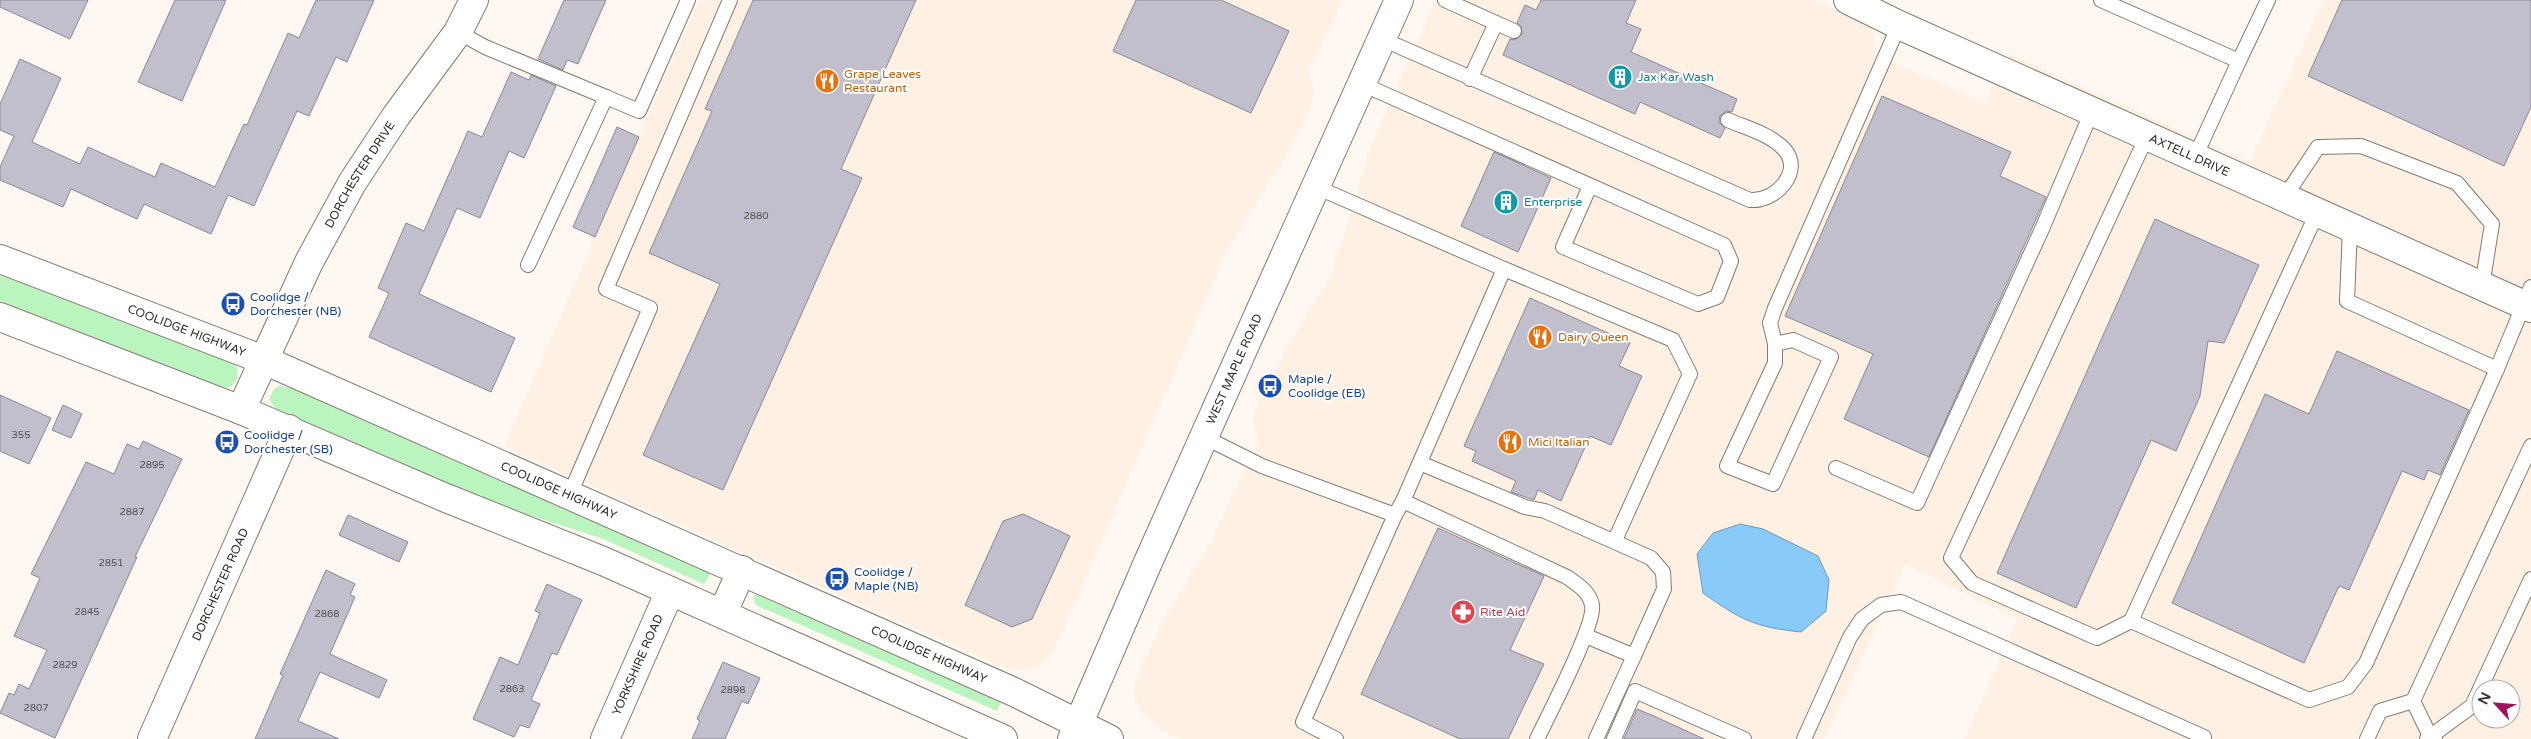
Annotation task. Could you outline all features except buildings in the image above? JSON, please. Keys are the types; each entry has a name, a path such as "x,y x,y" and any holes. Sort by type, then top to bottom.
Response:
{"main road":[{"name":"DORCHESTER DRIVE","path":"264,360 309,262 361,168 396,116 458,32 474,0"},
{"name":"WEST MAPLE ROAD","path":"1075,731 1399,0"},
{"name":"AXTELL DRIVE","path":"1848,0 1899,25 2482,286 2529,300"},
{"name":"COOLIDGE HIGHWAY","path":"0,259 264,360 742,570 1075,731 1109,739"},
{"path":"0,317 241,410 723,612 1003,739"},
{"path":"241,410 264,360"},
{"name":"DORCHESTER ROAD","path":"152,739 289,430"},
{"path":"723,612 742,570"},
{"name":"YORKSHIRE ROAD","path":"605,739 670,591"}],"lane":[{"path":"458,32 485,47 639,111 688,0"},
{"path":"570,494 650,308 606,289 730,0"},
{"path":"1445,0 1514,31"},
{"path":"2101,0 2239,61"},
{"path":"2195,157 2268,0"},
{"path":"1470,79 1496,23"},
{"path":"1775,344 1793,340 1831,357 1773,484 1727,466 1775,363 1775,344 1770,323 1775,308 1899,25"},
{"path":"1382,39 1750,200 1761,201 1777,193 1787,180 1790,164 1786,150 1774,140 1728,120"},
{"path":"1362,84 1724,245 1731,261 1717,297 1698,304 1563,247 1590,186"},
{"path":"528,265 606,97"},
{"path":"1836,468 1917,503 2042,229 2092,111"},
{"path":"2147,136 1951,558 1972,583 2097,638 2131,621 2317,212"},
{"path":"2284,198 2318,147 2361,146 2457,183 2492,224 2482,286"},
{"path":"1316,187 1673,340 1690,374 1615,540"},
{"path":"2350,227 2347,301 2498,369"},
{"path":"1336,739 1303,722 1420,463 1504,269"},
{"path":"2131,621 2309,700 2348,687 2366,664 2529,300"},
{"path":"1204,437 1262,466 1395,515"},
{"path":"2368,739 2380,711 2413,700 2531,446"},
{"path":"1420,463 1525,507 1545,511 1615,540 1651,558 1662,572 1664,589 1596,739"},
{"path":"1403,501 1568,577 1586,590 1593,606 1586,636 1537,739"},
{"path":"2413,700 2431,738 2472,706 2531,579"},
{"path":"1804,739 1850,637 1862,619 1881,605 1901,602 2204,737 2203,739"},
{"path":"1586,636 1634,656"},
{"path":"1614,739 1635,692 1744,739"}],"shaded area":[{"path":"699,0 1343,0 1308,72 1314,91 1310,108 1290,149 1228,248 1059,639 1051,655 1042,664 1032,669 1018,670 998,665 504,447"},
{"path":"1436,0 1814,0 1874,27 1875,54 1985,104 2010,54 2250,162 2324,0 2531,0 2531,739 1965,739 2017,619 1905,564 1824,739 1180,739 1160,729 1145,716 1135,700 1134,689 1137,676 1160,627 1211,542 1260,440 1253,422 1255,412 1288,346 1332,274 1371,145"}],"green space":[{"path":"0,275 233,363 237,367 238,378 230,387 222,387 0,301"},
{"path":"279,386 292,388 711,573 704,584 601,538 498,505 276,410 269,399 274,389"},
{"path":"760,594 1002,700 997,711 756,605 753,598 754,595"}],"water":[{"path":"1740,524 1763,529 1818,556 1829,580 1826,611 1801,632 1759,625 1738,616 1703,593 1697,554 1713,533"}],"place":[{"name":"Jax Kar Wash","path":"1620,77"},
{"name":"Grape Leaves Restaurant","path":"827,81"},
{"name":"Enterprise","path":"1506,202"},
{"name":"Coolidge / Dorchester (NB)","path":"233,304"},
{"name":"Dairy Queen","path":"1540,337"},
{"name":"Maple / Coolidge (EB)","path":"1270,386"},
{"name":"Coolidge / Dorchester (SB)","path":"227,442"},
{"name":"Mici Italian","path":"1510,442"},
{"name":"Coolidge / Maple (NB)","path":"837,579"},
{"name":"Rite Aid","path":"1463,612"}]}
